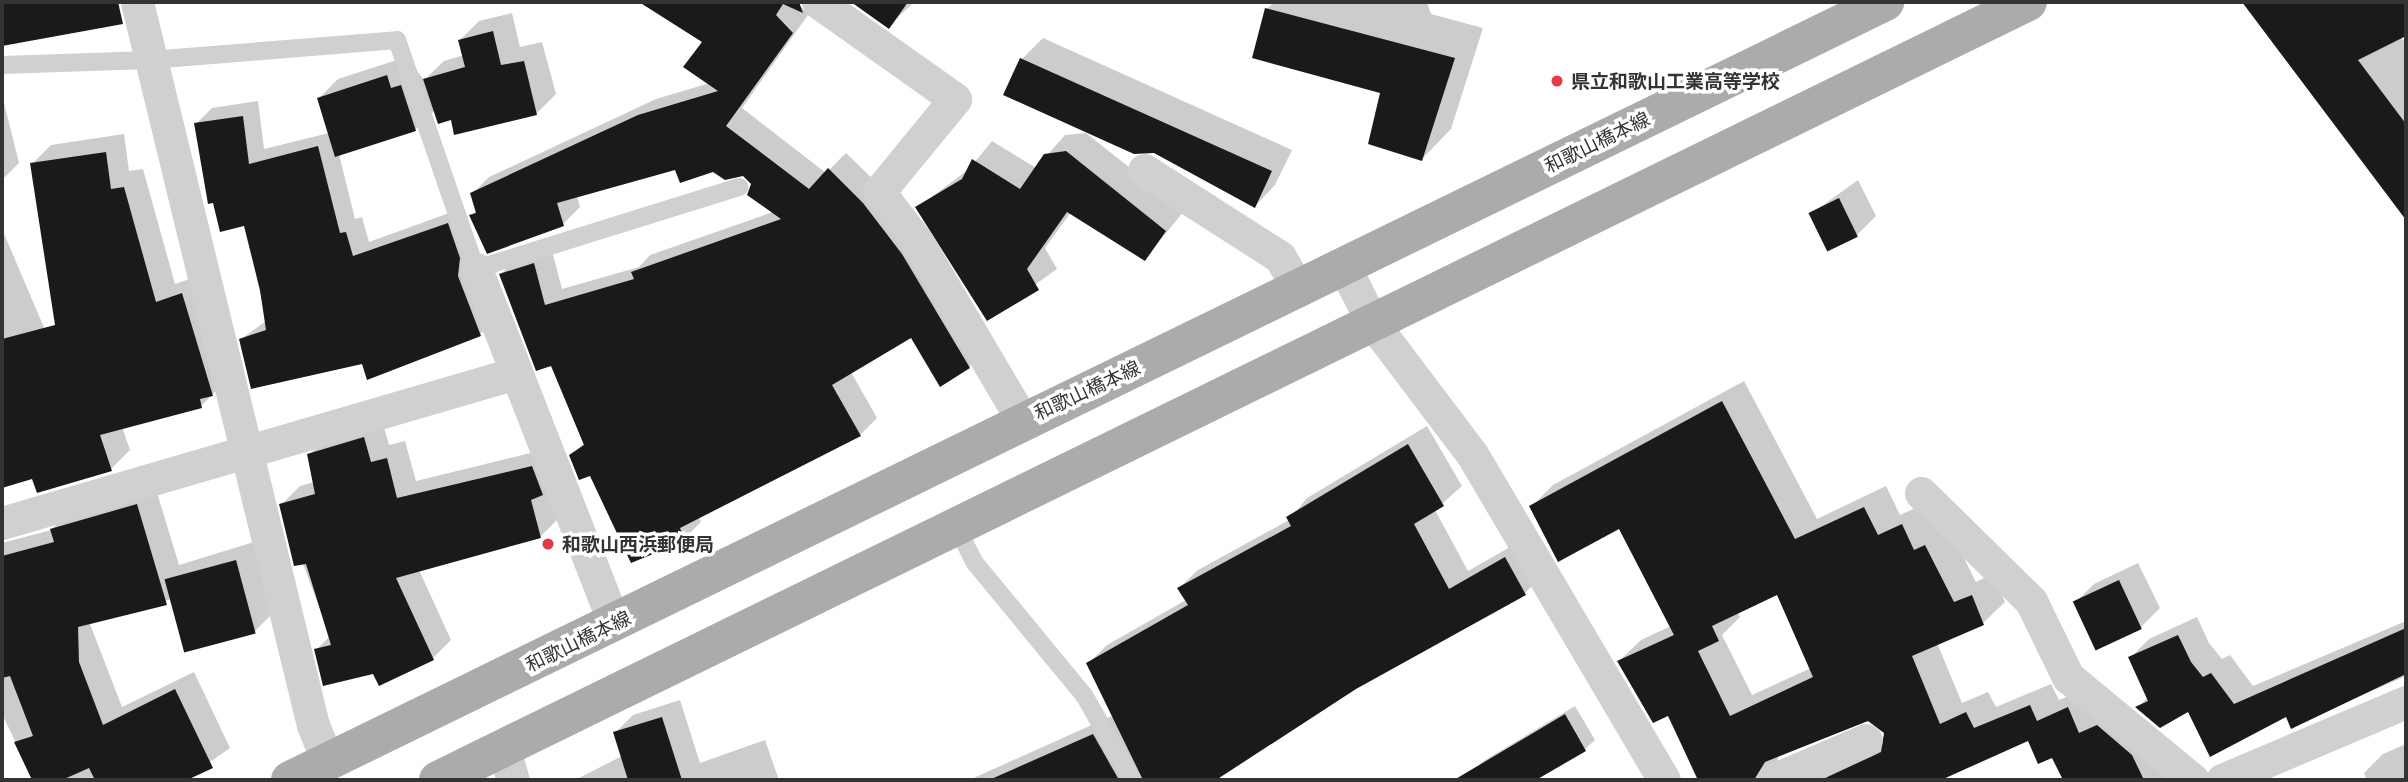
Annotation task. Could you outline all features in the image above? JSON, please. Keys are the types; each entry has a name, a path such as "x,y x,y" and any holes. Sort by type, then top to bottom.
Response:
{"main road":[{"name":"和歌山橋本線","path":"290,780 1885,2"},
{"path":"438,780 508,765 957,528 1371,322 2028,2"}],"street":[{"path":"137,2 313,725 328,762"},
{"path":"818,2 955,99 879,191 918,243 1023,421"},
{"path":"1144,170 1280,257 1299,289"},
{"path":"1344,266 1371,322 1472,454 1664,780"},
{"path":"477,269 614,623"},
{"path":"2,523 516,373"},
{"path":"1921,492 2031,601 2068,677 2193,780"},
{"path":"2222,780 2406,702"},
{"path":"1773,780 1866,740"}],"lane":[{"path":"2,65 150,60 397,40 477,269 740,187"},
{"path":"957,528 975,564 1084,695 1132,780"}],"building":[{"path":"2,2 118,2 123,24 2,46"},
{"path":"639,2 799,2 803,13 783,4 776,15 793,33 726,126 809,189 828,168 863,203 902,254 970,368 940,387 911,338 832,385 861,436 680,528 685,541 631,563 590,476 579,480 569,455 584,445 551,366 536,371 499,274 534,263 545,305 634,279 631,272 781,219 747,195 751,184 743,176 725,180 713,172 680,183 675,170 557,203 564,226 487,254 469,215 476,213 470,193 638,115 718,91 683,67 702,42"},
{"path":"851,2 908,2 889,29"},
{"path":"2242,2 2406,2 2406,36 2358,60 2406,124 2406,220"},
{"path":"1265,8 1455,58 1422,161 1368,144 1380,93 1252,58"},
{"path":"493,31 501,65 524,61 537,115 454,135 451,120 438,124 423,79 465,67 458,40"},
{"path":"1020,58 1272,171 1255,208 1154,153 1134,154 1003,95"},
{"path":"387,75 391,88 401,85 416,131 335,157 317,98"},
{"path":"243,116 249,164 318,146 340,233 346,232 353,256 448,223 460,258 458,276 481,336 367,380 362,364 251,389 239,339 266,330 260,290 244,226 220,232 213,203 208,204 194,123"},
{"path":"1066,151 1166,231 1145,261 1067,212 1027,269 1039,290 987,321 915,207 962,179 972,159 1020,189 1044,154"},
{"path":"106,152 111,189 124,187 156,302 182,293 213,396 200,399 202,408 100,435 112,471 37,493 32,479 2,488 2,339 55,325 30,163"},
{"path":"1839,198 1858,237 1827,252 1808,213"},
{"path":"1722,401 1795,539 1864,507 1878,535 1902,524 1914,550 1925,545 1954,602 1972,595 1984,625 1912,656 1940,724 1966,712 1974,728 2030,705 2037,721 2068,707 2079,733 2097,725 2132,755 2144,780 2063,780 2052,758 2038,764 2028,741 1941,780 1821,780 1881,752 1884,733 1868,721 1765,762 1754,780 1698,780 1668,716 1653,723 1617,661 1674,635 1619,529 1558,562 1529,506","holes":["1777,595 1813,677 1730,716 1698,651 1719,641 1712,626"]},
{"path":"364,437 371,462 387,458 397,498 532,466 543,495 531,500 541,538 396,578 434,660 379,686 373,674 323,686 314,649 331,645 306,564 294,566 279,504 315,494 307,454"},
{"path":"1408,444 1444,506 1414,524 1449,589 1505,557 1526,595 1356,689 1216,780 1143,780 1086,663 1188,605 1177,588 1291,526 1286,517"},
{"path":"137,504 167,605 78,627 79,662 103,725 175,689 213,768 187,780 95,780 89,768 62,780 32,780 14,742 33,736 10,676 2,678 2,556 54,542 50,529"},
{"path":"236,560 256,633 184,653 165,579"},
{"path":"2119,580 2142,629 2096,650 2073,602"},
{"path":"2406,628 2406,674 2291,729 2286,717 2210,757 2188,712 2160,728 2135,707 2148,701 2128,657 2178,635 2191,662 2203,677 2211,673 2234,704"},
{"path":"1565,714 1586,751 1536,780 1454,780"},
{"path":"662,717 682,780 628,780 613,732"},
{"path":"1093,734 1119,780 989,780"}],"place":[{"name":"県立和歌山工業高等学校","path":"1557,81"},
{"name":"和歌山西浜郵便局","path":"548,544"}]}
